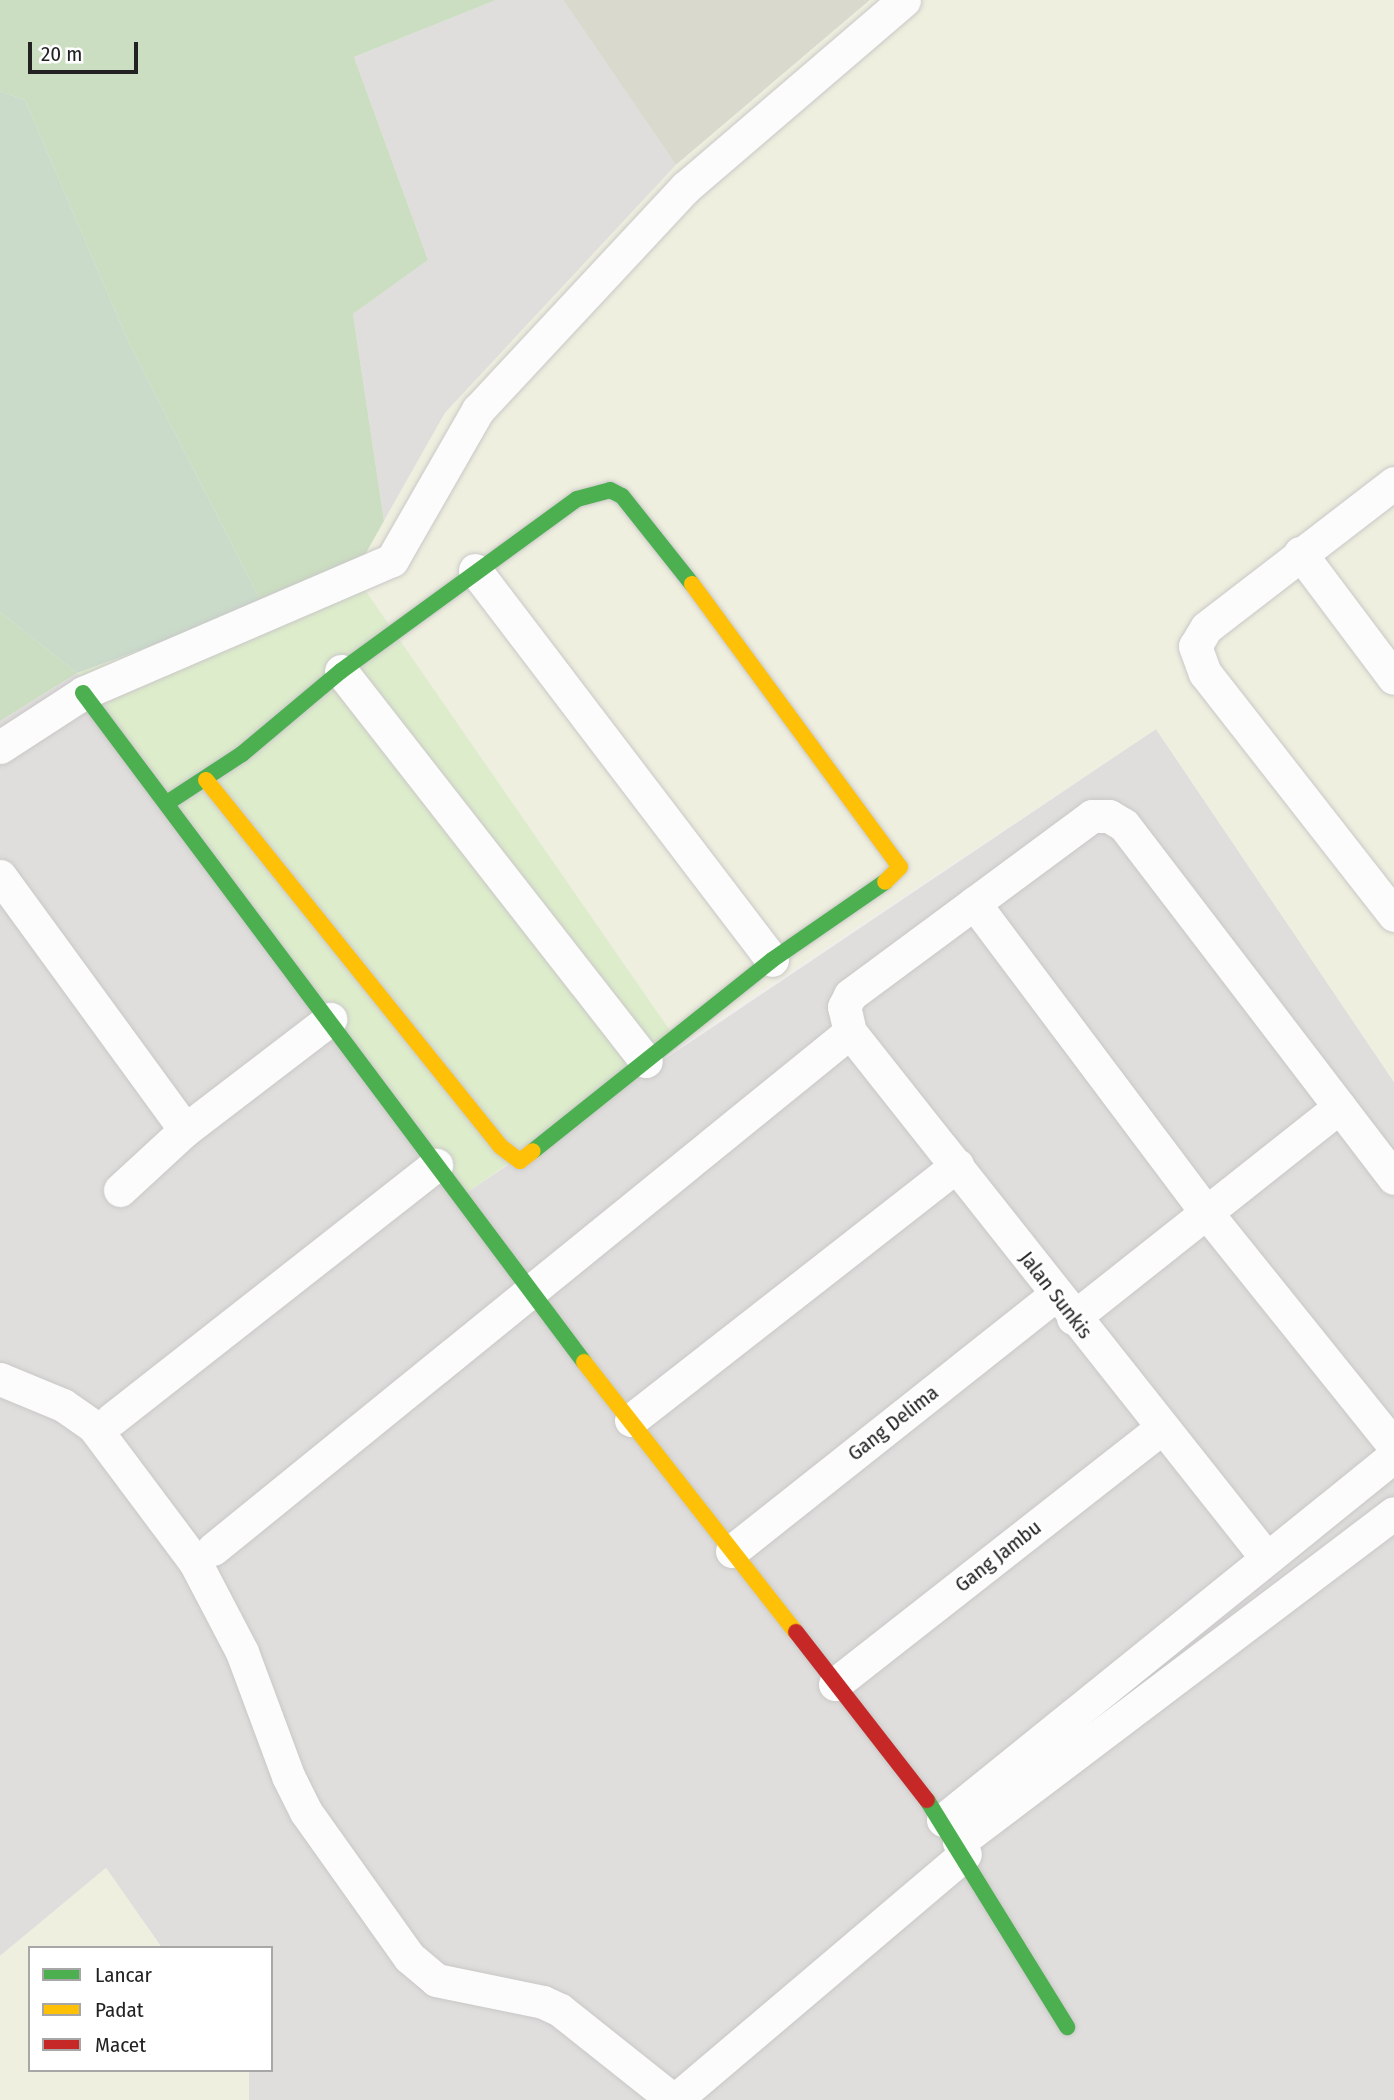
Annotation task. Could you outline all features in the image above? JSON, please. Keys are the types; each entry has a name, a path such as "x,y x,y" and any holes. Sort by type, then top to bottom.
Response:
{"street":[{"path":"0,747 83,693 392,560 478,410 686,187 904,0"},
{"path":"1394,483 1206,628 1195,646 1205,673 1394,915"},
{"path":"167,803 206,780 341,671 475,570 591,492 610,490 622,496 651,528 900,867 881,886 772,960 646,1060 527,1160 515,1160 206,780"},
{"path":"1300,553 1394,678"},
{"path":"475,570 772,960"},
{"path":"341,671 646,1060"},
{"path":"83,693 330,1019 529,1292 956,1839 1067,2027"},
{"path":"213,1549 850,1032 844,1007 850,995 1093,816 1109,816 1124,825 1394,1178"},
{"path":"0,876 185,1130"},
{"path":"974,903 1206,1212 1394,1446"},
{"path":"120,1190 185,1130 330,1019"},
{"name":"Jalan Sunkis","path":"850,1032 957,1165 1064,1307 1265,1556"},
{"name":"Gang Delima","path":"732,1551 1064,1307 1206,1212 1339,1107"},
{"path":"112,1419 436,1165"},
{"path":"631,1420 957,1165"},
{"path":"0,1379 63,1405 94,1427 195,1562 242,1652 288,1776 306,1812 409,1957 436,1980 543,2002 560,2010 674,2100 1265,1556 1394,1456"},
{"name":"Gang Jambu","path":"835,1684 1162,1429"},
{"path":"956,1839 1394,1513"},
{"path":"1319,1514 1349,1547"}],"shaded area":[{"path":"496,0 563,0 676,165 445,413 384,521 353,314 428,260 354,57"},
{"path":"563,0 870,0 676,165"},
{"path":"77,673 466,1193 1156,729 1394,1082 1394,2100 249,2100 249,2072 273,2072 273,1946 161,1946 106,1868 0,1956 0,721"}],"green space":[{"path":"0,0 496,0 354,57 428,260 353,314 384,521 354,574 263,605 129,343 25,100 0,91"},
{"path":"870,0 1394,0 1394,1082 1156,729 680,1045 354,574 445,413 676,165"},
{"path":"0,91 25,100 129,343 263,605 77,673 0,612"},
{"path":"354,574 680,1045 466,1193 77,673"},
{"path":"0,612 77,673 0,721"},
{"path":"106,1868 161,1946 28,1946 28,2072 249,2072 249,2100 0,2100 0,1956"}],"traffic: fast":[{"path":"167,803 242,754 341,671 577,499 610,490 622,496 692,584"},
{"path":"83,693 584,1362"},
{"path":"533,1151 772,960 885,882"},
{"path":"927,1800 1067,2027"}],"traffic: slow":[{"path":"692,584 900,867 885,882"},
{"path":"206,780 500,1146 520,1161 533,1151"},
{"path":"584,1362 796,1632"}],"traffic: jam":[{"path":"796,1632 927,1800"}]}
